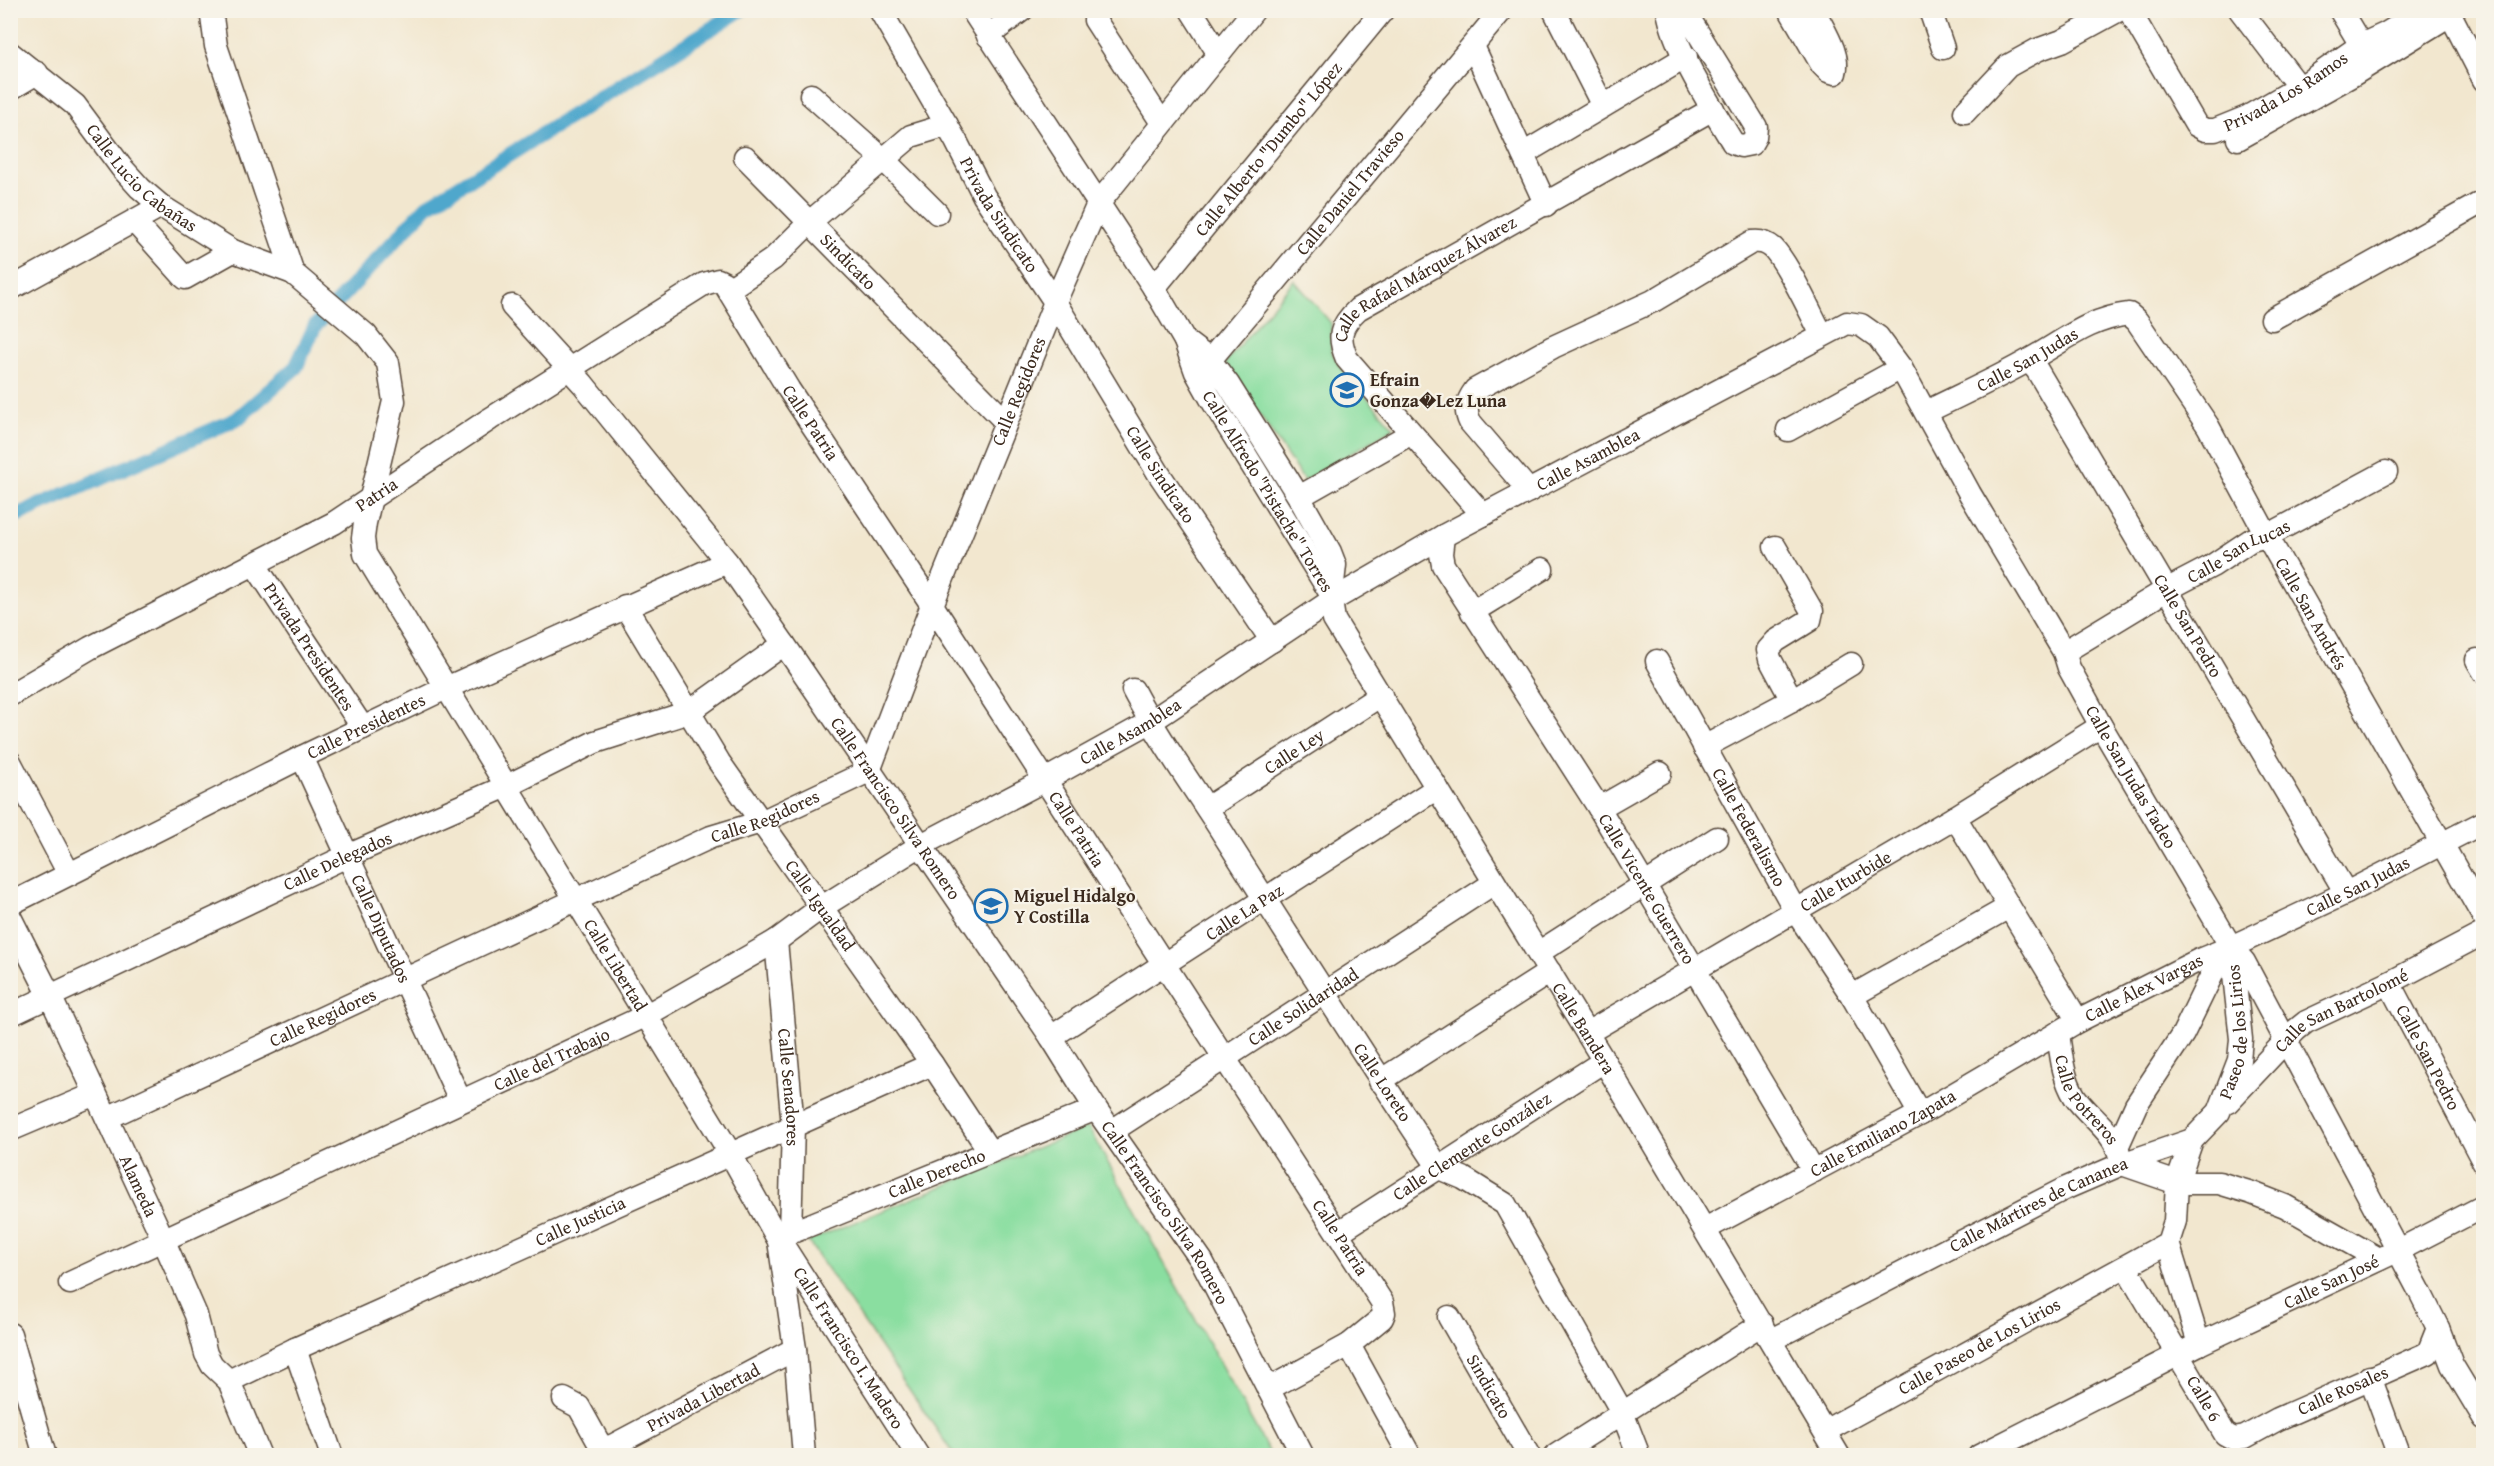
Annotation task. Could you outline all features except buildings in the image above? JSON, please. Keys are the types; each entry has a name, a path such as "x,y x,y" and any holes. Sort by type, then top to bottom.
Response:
{"street":[{"path":"211,10 216,46 300,280"},
{"name":"Privada Sindicato","path":"880,10 947,125 984,196 1055,302"},
{"name":"Calle Alfredo \"Pistache\" Torres","path":"972,10 1154,288 1185,340 1299,497 1335,565 1331,598"},
{"path":"988,36 1022,10"},
{"path":"1191,10 1219,54"},
{"name":"Calle Regidores","path":"107,1118 711,837 762,822 870,771 932,605 1055,302 1098,204 1254,10"},
{"name":"Calle Alberto \"Dumbo\" López","path":"1154,288 1383,10"},
{"name":"Calle Daniel Travieso","path":"1203,366 1502,10"},
{"path":"1554,10 1603,106"},
{"path":"1668,10 1670,26 1733,144 1741,146 1751,144 1755,137 1756,127 1684,10"},
{"path":"1790,10 1822,65 1828,71 1835,73 1837,66 1835,58 1814,10"},
{"path":"1930,10 1943,48"},
{"path":"1965,112 2008,66 2119,10"},
{"name":"Privada Los Ramos","path":"2129,10 2190,116 2196,125 2205,130 2215,130 2247,117 2300,87 2361,45 2387,33 2425,10"},
{"path":"2240,10 2300,87"},
{"path":"2340,10 2361,45"},
{"path":"2238,139 2351,76 2449,13 2484,80"},
{"path":"1095,20 1162,123"},
{"path":"1473,46 1546,205"},
{"name":"Calle Lucio Cabañas","path":"10,53 75,105 121,167 161,206 233,251 300,280"},
{"path":"1523,154 1686,57"},
{"path":"10,89 37,73"},
{"path":"811,95 883,159 937,213"},
{"name":"Calle Rafaél Márquez Álvarez","path":"1483,515 1347,359 1341,346 1341,331 1346,320 1358,309 1713,109"},
{"name":"Sindicato","path":"947,125 937,126 911,136 811,221 1006,422"},
{"path":"729,289 773,259 811,221 745,157"},
{"path":"2272,319 2484,201"},
{"path":"10,289 161,206"},
{"path":"134,221 185,278 233,251"},
{"path":"1529,491 1470,422 1466,408 1468,399 1475,390 1553,347 1653,301 1752,242 1762,241 1773,248 1785,266 1822,335"},
{"name":"Calle Libertad","path":"300,280 357,327 378,348 388,363 394,401 363,538 365,554 729,1153 784,1237 804,1455"},
{"name":"Patria","path":"10,695 90,648 334,523 569,369 704,284 718,280 729,289"},
{"name":"Calle Patria","path":"729,289 801,408 1046,780 1339,1233 1384,1308 1382,1318 1349,1345 1268,1389"},
{"name":"Calle Sindicato","path":"1055,302 1159,474 1272,641"},
{"name":"Calle Francisco Silva Romero","path":"512,306 569,369 727,562 784,644 1051,1037 1096,1109 1202,1260 1303,1455"},
{"name":"Calle San Judas","path":"1926,412 2029,361 2087,325 2106,318 2129,314"},
{"name":"Calle San Andrés","path":"2129,314 2137,321 2164,358 2208,426 2267,536 2484,918"},
{"name":"Calle Asamblea","path":"921,845 1046,780 1150,722 1272,641 1331,598 1443,536 1847,323"},
{"name":"Calle San Judas Tadeo","path":"1847,323 1861,325 1878,337 1901,368 1970,494 2064,652 2069,668 2101,726 2228,949 2244,962 2287,1040 2388,1255 2438,1328 2452,1365 2484,1418"},
{"name":"Calle San Pedro","path":"2029,361 2037,370 2168,589 2346,893"},
{"name":"Calle Alfredo \"Pistache\" Torres","path":"1203,366 1331,598"},
{"path":"1788,430 1901,368"},
{"path":"1299,497 1410,434"},
{"name":"Calle San Lucas","path":"2064,652 2168,589 2212,566 2251,540 2267,536 2386,472"},
{"name":"Calle Vicente Guerrero","path":"1443,536 1441,554 1443,565 1599,808 1814,1171"},
{"path":"1775,547 1812,611 1810,620 1776,640 1768,650 1770,659 1792,700"},
{"name":"Calle Presidentes","path":"10,904 302,757 446,688 727,562"},
{"name":"Privada Presidentes","path":"255,565 363,728"},
{"path":"1472,612 1542,569"},
{"name":"Calle Bandera","path":"1331,598 1334,620 1604,1061 1839,1455"},
{"name":"Calle Igualdad","path":"625,606 719,762 932,1064 990,1152"},
{"path":"689,712 784,644"},
{"name":"Calle Federalismo","path":"1658,661 1795,910 1852,996 1920,1114"},
{"path":"1704,747 1792,700 1851,664"},
{"name":"Calle Loreto","path":"1133,690 1150,722 1324,994 1439,1168"},
{"name":"Calle Ley","path":"1207,808 1381,695"},
{"name":"Calle Delegados","path":"10,1015 51,998 347,856 507,786 595,742 689,712"},
{"name":"Calle Iturbide","path":"1587,1033 1955,817 2101,726"},
{"name":"Calle Diputados","path":"302,757 460,1100"},
{"path":"10,762 69,874"},
{"path":"1599,808 1660,773"},
{"name":"Calle La Paz","path":"1051,1037 1437,788"},
{"path":"1955,817 2078,1021"},
{"name":"Calle San Judas","path":"2228,949 2346,893 2484,822"},
{"path":"1380,1081 1544,963 1645,885 1717,838"},
{"name":"Calle del Trabajo","path":"70,1283 645,1016 776,941 822,907 921,845"},
{"name":"Calle Solidaridad","path":"1112,1131 1494,883"},
{"path":"1852,996 2009,907"},
{"name":"Alameda","path":"10,917 51,998 163,1239 196,1316 206,1354 212,1365 230,1381 260,1455"},
{"name":"Calle San Bartolomé","path":"2218,1113 2306,1022 2389,983 2484,933"},
{"name":"Calle Senadores","path":"776,941 793,1126 784,1237"},
{"path":"2192,1140 2120,1154 2136,1105 2183,1034 2228,949"},
{"name":"Calle Álex Vargas","path":"2058,1033 2199,960 2228,949"},
{"name":"Paseo de los Lirios","path":"2168,1243 2175,1221 2177,1183 2192,1140 2218,1113 2239,1060 2241,1039 2228,949"},
{"name":"Calle San Pedro","path":"2389,983 2484,1163"},
{"name":"Calle Potreros","path":"2058,1033 2063,1070 2076,1097 2120,1154"},
{"name":"Calle Emiliano Zapata","path":"1705,1229 1920,1114 2058,1033"},
{"name":"Calle Clemente González","path":"1339,1233 1604,1061"},
{"name":"Calle Justicia","path":"230,1381 295,1349 729,1153 932,1064"},
{"path":"10,1130 95,1094"},
{"name":"Calle Derecho","path":"784,1237 1096,1109"},
{"name":"Calle Mártires de Cananea","path":"1555,1455 1622,1412 1767,1332 2064,1189 2120,1154 2177,1183 2219,1183 2252,1193 2285,1206 2388,1255"},
{"path":"1439,1168 1463,1178 1505,1204 1622,1412 1639,1455"},
{"name":"Calle San José","path":"1979,1455 2199,1344 2388,1255 2484,1206"},
{"name":"Calle Francisco I. Madero","path":"784,1237 918,1455"},
{"path":"2130,1264 2168,1243 2199,1344"},
{"name":"Calle 6","path":"2130,1264 2178,1355 2225,1434 2234,1439"},
{"name":"Calle Paseo de Los Lirios","path":"1825,1431 2130,1264"},
{"name":"Sindicato","path":"1449,1317 1529,1455"},
{"path":"2438,1328 2428,1353 2452,1365"},
{"path":"10,1334 45,1455"},
{"path":"1349,1345 1410,1455"},
{"path":"295,1349 332,1455"},
{"name":"Privada Libertad","path":"564,1399 579,1407 599,1443 604,1447 612,1446 795,1349"},
{"name":"Calle Rosales","path":"2234,1439 2245,1437 2370,1377 2428,1353"},
{"path":"2370,1377 2399,1455"}],"green space":[{"path":"1294,280 1331,323 1331,350 1338,364 1394,428 1304,481 1225,363"},
{"path":"1088,1127 1271,1455 954,1455 808,1241"}],"waterway":[{"path":"10,518 237,419 296,367 315,326 427,206 741,10"}],"place":[{"name":"Efrain Gonza�Lez Luna","path":"1347,390"},
{"name":"Miguel Hidalgo Y Costilla","path":"991,906"}]}
